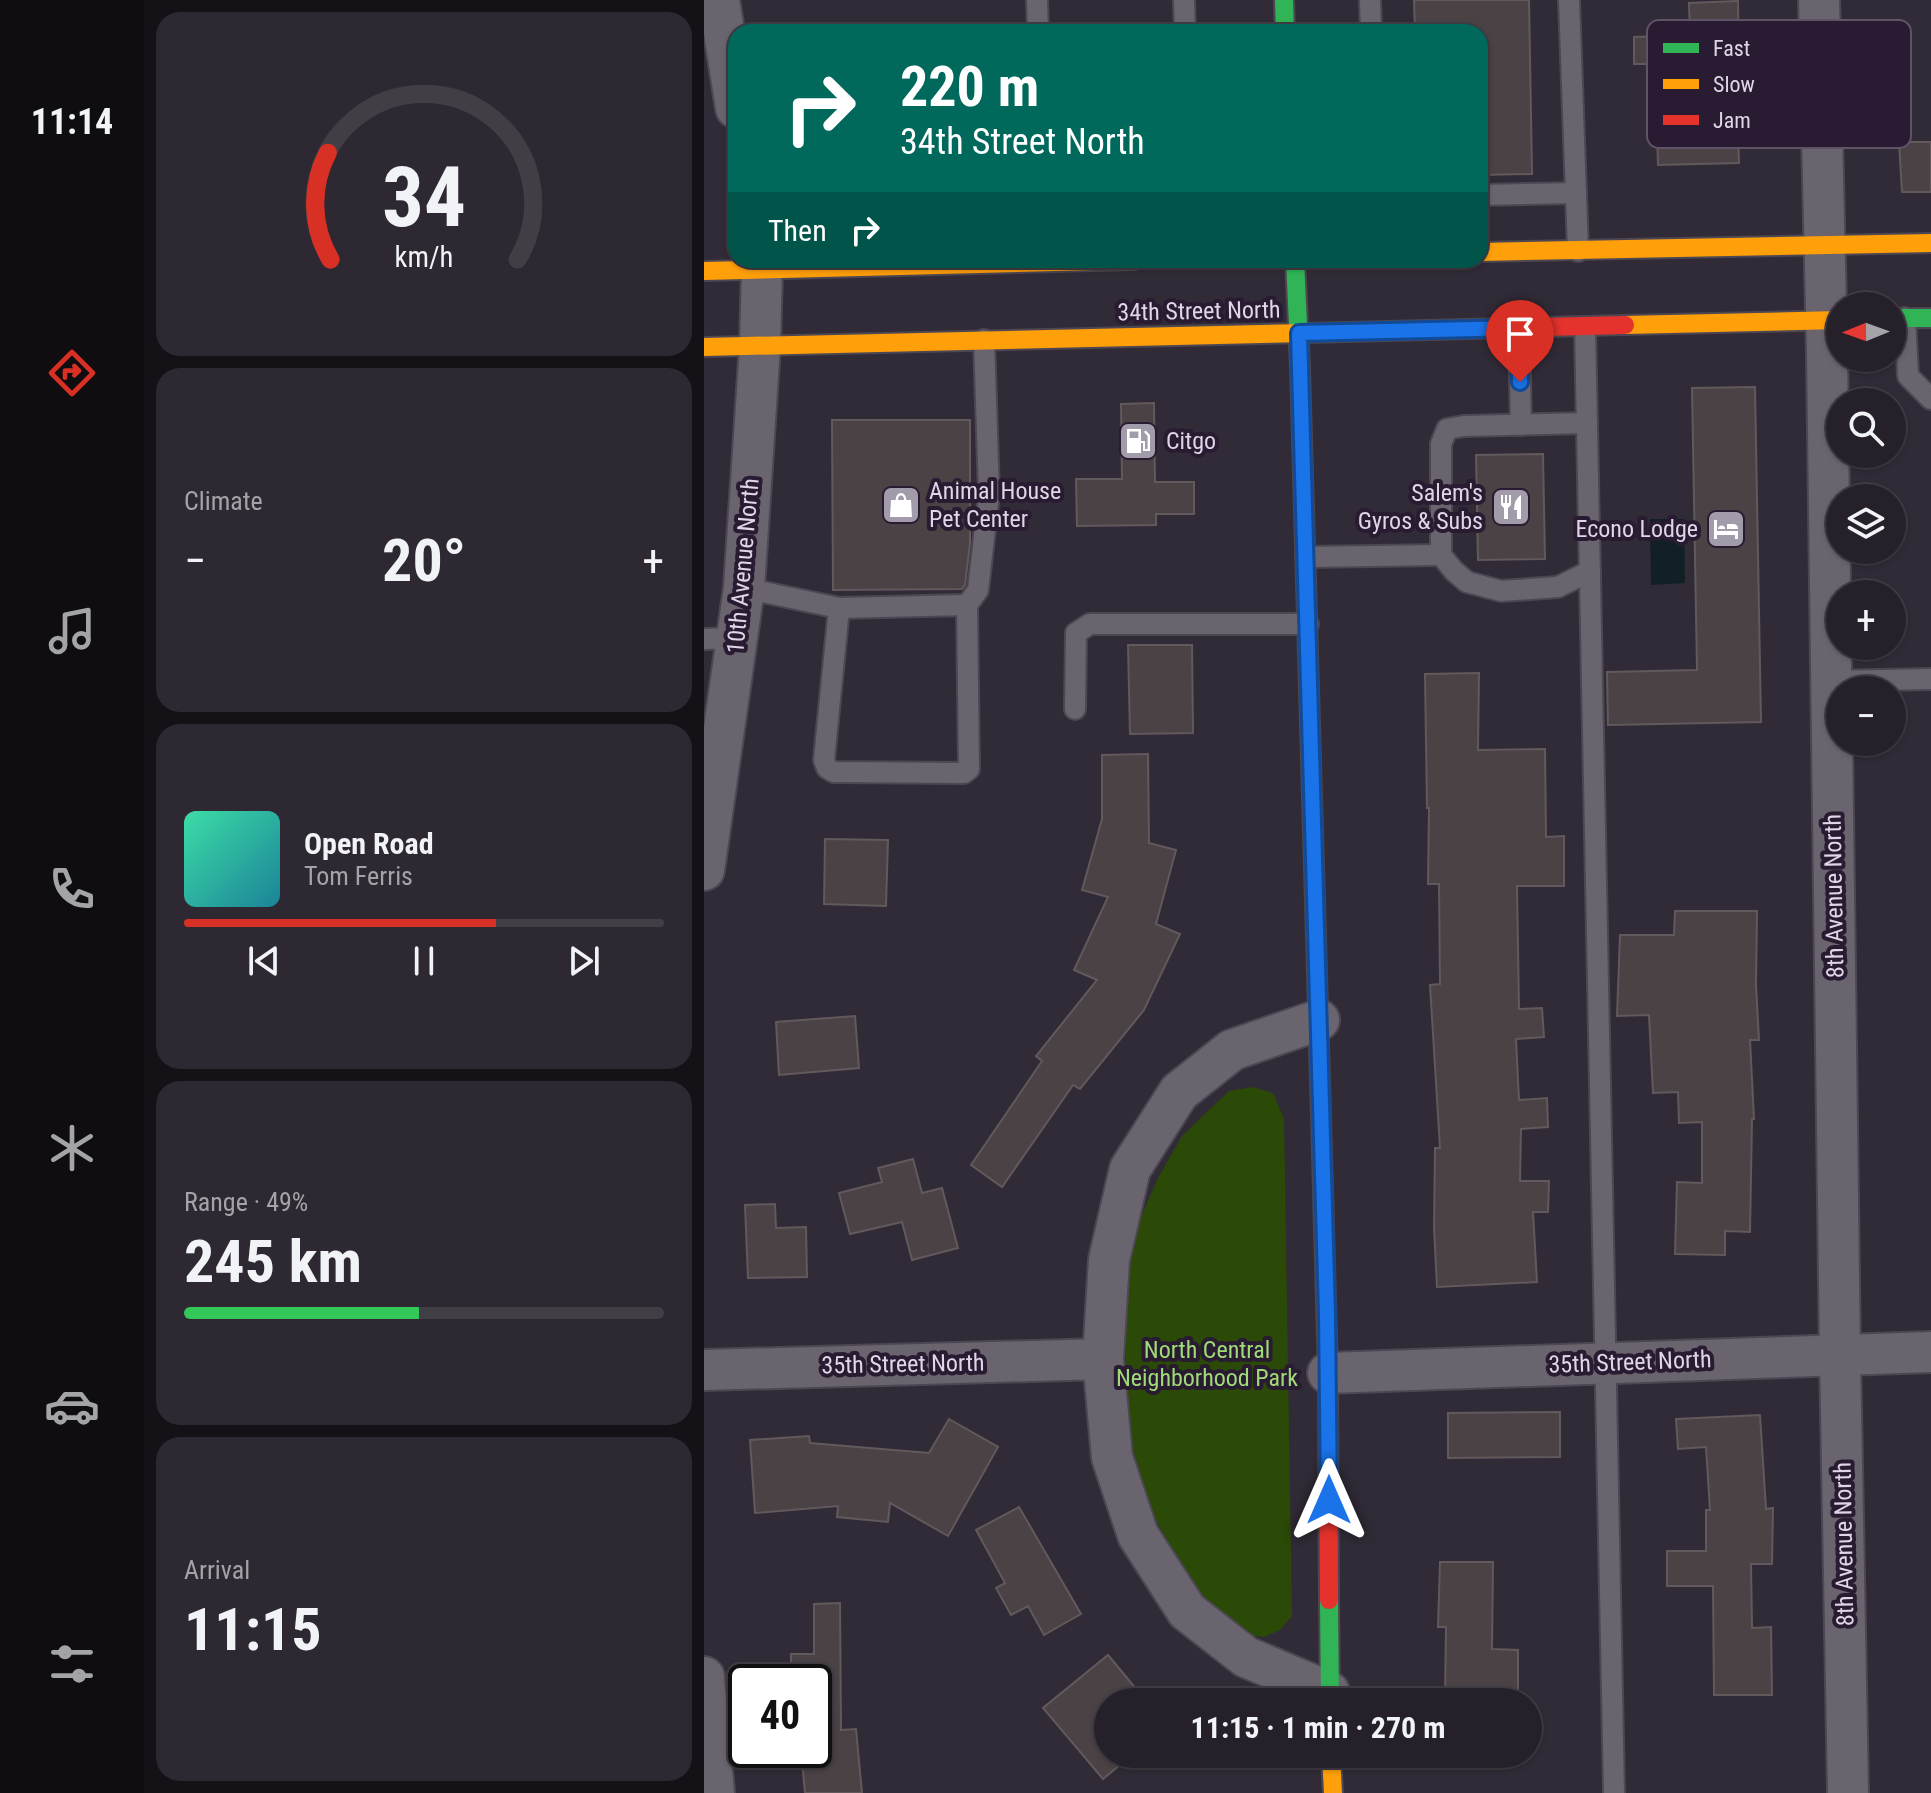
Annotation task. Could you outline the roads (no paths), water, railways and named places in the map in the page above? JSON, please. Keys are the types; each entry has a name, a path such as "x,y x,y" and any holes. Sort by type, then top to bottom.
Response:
{"main road":[{"path":"1284,0 1285,24"},
{"path":"1488,252 1931,243"},
{"path":"704,271 732,268"},
{"path":"1295,268 1328,1373 1330,1688"},
{"path":"1906,318 1931,318"},
{"name":"34th Street North","path":"704,347 1826,320"},
{"path":"1332,1768 1333,1793"}],"street":[{"path":"719,0 728,34"},
{"name":"8th Avenue North","path":"1819,0 1819,20"},
{"name":"8th Avenue North","path":"1822,148 1824,246 1830,292"},
{"name":"10th Avenue North","path":"704,870 721,638 744,588 760,345 761,268"},
{"name":"8th Avenue North","path":"1831,676 1833,372"},
{"name":"8th Avenue North","path":"1832,756 1848,1793"},
{"path":"1311,1688 1246,1657 1187,1611 1138,1535 1112,1457 1103,1359 1109,1260 1130,1169 1179,1092 1232,1050 1319,1020"},
{"name":"35th Street North","path":"1328,1373 1931,1352"},
{"name":"35th Street North","path":"704,1370 1103,1359"},
{"path":"704,1677 714,1793"}],"lane":[{"path":"1037,0 1038,24"},
{"path":"1184,0 1185,24"},
{"path":"1370,0 1371,24"},
{"path":"1569,0 1578,251"},
{"path":"1488,195 1576,193"},
{"path":"1585,327 1614,1793"},
{"path":"1519,328 1521,425"},
{"path":"839,608 824,760 827,768 834,772 964,773 969,769 971,760 967,605 978,590 989,494 984,340"},
{"path":"1906,364 1908,376 1927,390"},
{"path":"1587,423 1447,429 1441,444 1441,555 1467,582 1501,591 1558,587 1590,571"},
{"path":"1306,557 1441,555"},
{"path":"744,588 839,608 967,605"},
{"path":"1075,709 1076,633 1090,624 1308,624"},
{"path":"1906,680 1931,679"}],"place":[{"name":"Citgo","path":"1138,441"},
{"name":"Animal House Pet Center","path":"901,505"},
{"name":"Salem's Gyros & Subs","path":"1511,507"},
{"name":"Econo Lodge","path":"1726,529"}],"park label":[{"name":"North Central Neighborhood Park","path":"1207,1364"}]}
